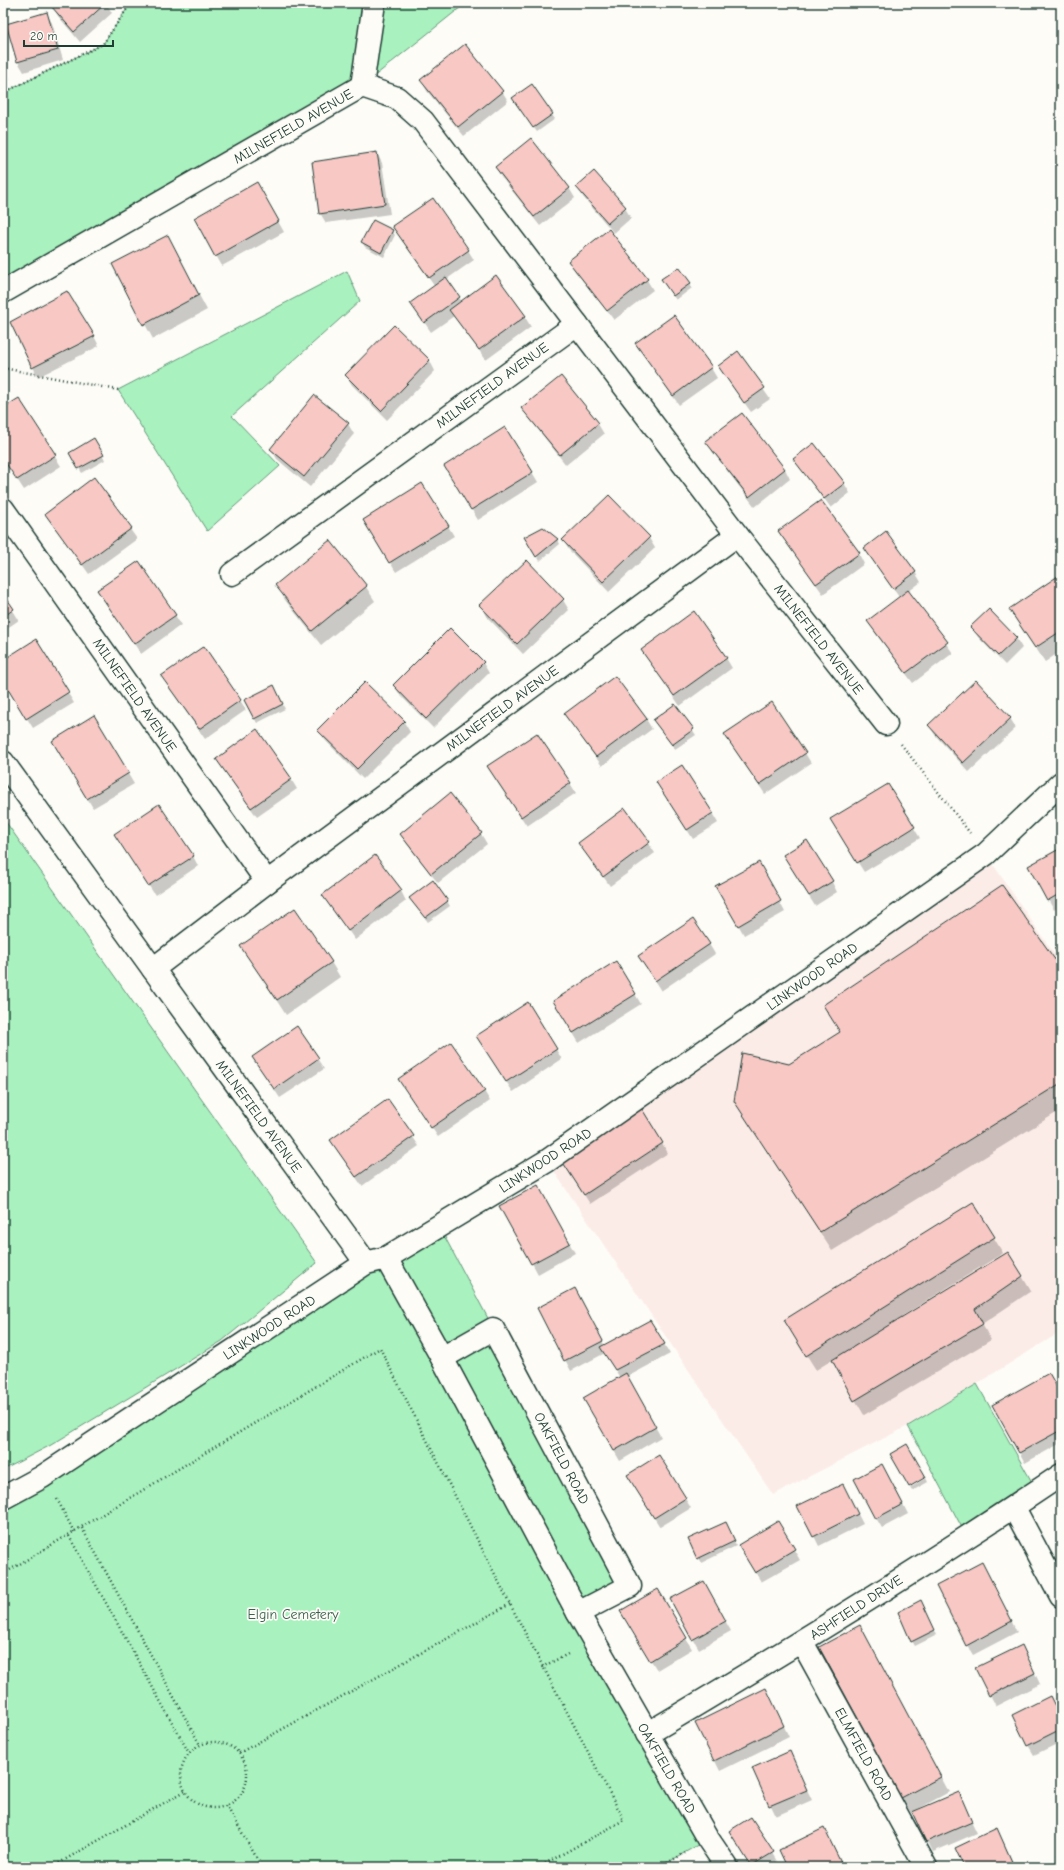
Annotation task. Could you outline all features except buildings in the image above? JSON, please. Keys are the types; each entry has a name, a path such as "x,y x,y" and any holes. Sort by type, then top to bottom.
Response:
{"street":[{"path":"362,86 374,3"},
{"name":"MILNEFIELD AVENUE","path":"3,292 362,86 397,98 423,120 737,535 886,724"},
{"name":"MILNEFIELD AVENUE","path":"232,574 576,324"},
{"name":"MILNEFIELD AVENUE","path":"3,509 267,882"},
{"name":"MILNEFIELD AVENUE","path":"153,968 737,535"},
{"name":"MILNEFIELD AVENUE","path":"3,762 153,968 376,1261"},
{"name":"LINKWOOD ROAD","path":"3,1498 42,1477 376,1261 547,1161 986,854 1061,783"},
{"name":"OAKFIELD ROAD","path":"376,1261 442,1358 578,1613 708,1840 727,1867"},
{"name":"OAKFIELD ROAD","path":"442,1358 493,1329 630,1586 578,1613"},
{"name":"ASHFIELD DRIVE","path":"647,1734 802,1642 1014,1508 1061,1475"},
{"path":"1014,1508 1061,1596"},
{"name":"ELMFIELD ROAD","path":"802,1642 926,1867"}],"path":[{"path":"3,94 103,44 131,3"},
{"path":"3,368 118,390"},
{"path":"886,724 986,854"},
{"path":"3,1574 69,1536 380,1348 510,1604 624,1820 539,1867"},
{"path":"42,1477 49,1484 74,1532"},
{"path":"82,1528 200,1744"},
{"path":"69,1536 189,1753"},
{"path":"239,1753 510,1604"},
{"path":"221,1742 231,1746 239,1753 247,1772 246,1782 242,1792 235,1800 226,1805 208,1807 199,1804 191,1799 185,1791 181,1771 184,1761 189,1753 200,1744 221,1742"},
{"path":"52,1867 185,1791"},
{"path":"226,1805 262,1867"}],"shaded area":[{"path":"986,854 1061,964 1061,1325 1059,1333 908,1426 773,1495 547,1161"}],"green space":[{"path":"131,3 466,3 362,86 3,292 3,93 103,44"},
{"path":"347,271 360,301 232,416 280,466 207,531 118,390"},
{"path":"3,818 317,1263 222,1341 51,1445 3,1470"},
{"name":"Elgin Cemetery","path":"439,1226 630,1586 579,1613 708,1839 660,1867 3,1867 3,1498"},
{"path":"977,1384 1037,1491 967,1537 908,1426"}]}
